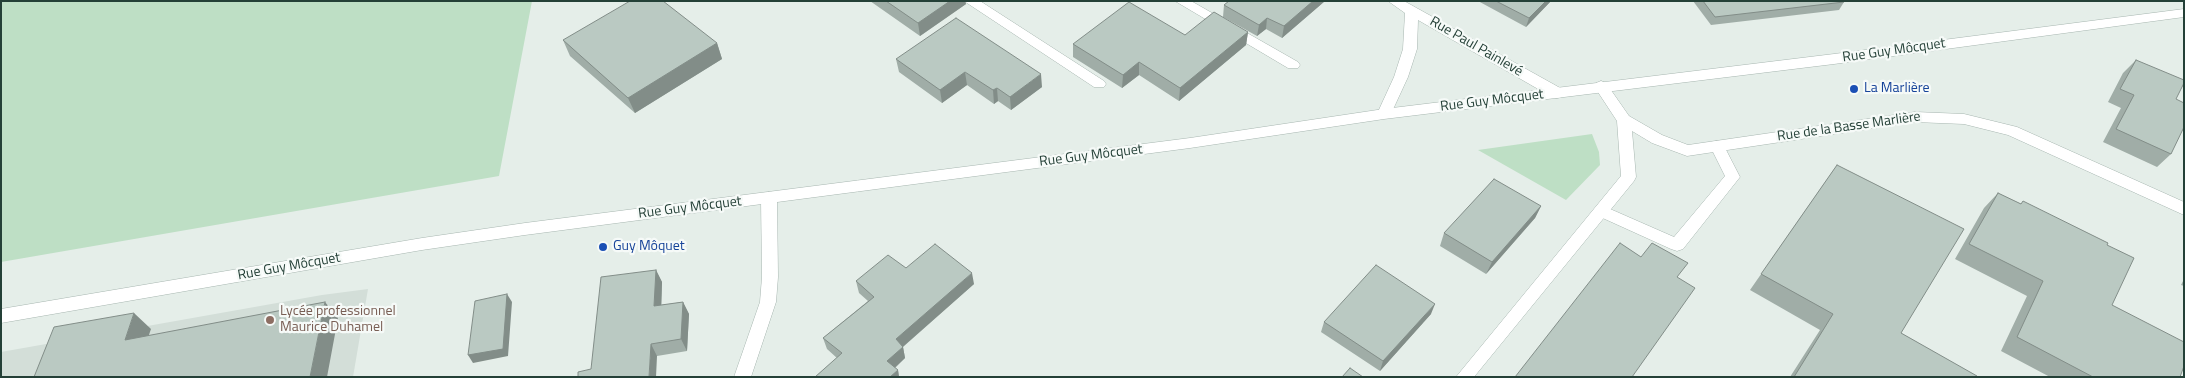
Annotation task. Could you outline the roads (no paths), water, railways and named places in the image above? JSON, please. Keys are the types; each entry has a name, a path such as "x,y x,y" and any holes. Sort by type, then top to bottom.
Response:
{"street":[{"path":"970,1 1099,84"},
{"path":"1181,1 1292,65"},
{"name":"Rue Paul Painlevé","path":"1394,1 1417,6 1557,93"},
{"path":"1384,114 1401,77 1410,49 1417,6"},
{"name":"Rue Guy Môcquet","path":"1,316 474,236 1190,143 1384,114 1834,59 2184,12"},
{"name":"Rue de la Basse Marlière","path":"1601,86 1624,120 1657,139 1687,151 1915,117 1964,118 2021,135 2184,210"},
{"name":"Rue de la Basse Marlière","path":"1464,377 1630,177 1624,120"},
{"path":"1601,211 1677,245 1733,177 1717,146"},
{"path":"742,377 768,302 770,277 769,198"}],"place":[{"name":"La Marlière","path":"1854,89"},
{"name":"Guy Môquet","path":"603,247"},
{"name":"Lycée professionnel Maurice Duhamel","path":"270,320"}]}
